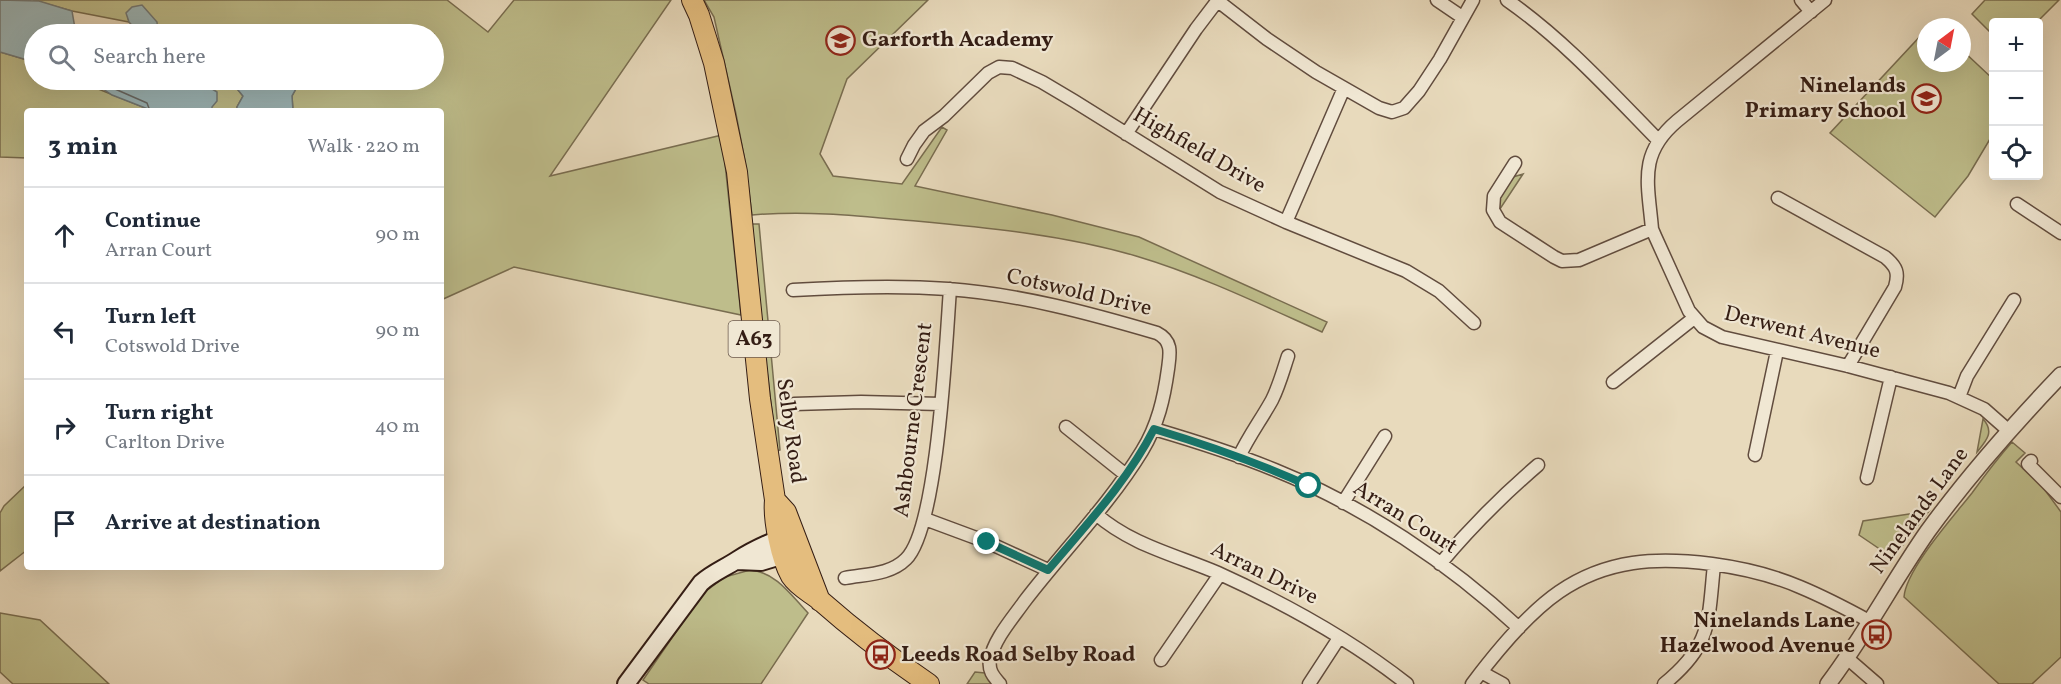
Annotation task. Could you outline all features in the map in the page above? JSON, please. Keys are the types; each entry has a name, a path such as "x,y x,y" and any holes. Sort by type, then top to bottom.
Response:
{"highway":[{"name":"Selby Road","path":"692,0 714,63 737,172 760,399 775,500 786,512 790,574 800,587 859,634 929,684"}],"main road":[{"path":"626,684 694,591 712,573 736,561 755,562 789,544"}],"street":[{"path":"1126,134 1218,0 1292,57 1386,111 1399,111 1419,92 1473,0"},
{"path":"1437,0 1462,17"},
{"path":"1507,0 1549,31 1658,140"},
{"path":"1801,0 1811,12"},
{"name":"Derwent Avenue","path":"1825,0 1677,121 1658,140 1649,161 1648,181 1652,229 1684,301 1694,318 1703,327 1722,337 1892,377 1959,397 1984,409 2009,431"},
{"name":"Highfield Drive","path":"907,159 914,144 924,131 944,116 993,69 1005,67 1023,72 1212,188 1286,222 1406,271 1439,291 1474,323"},
{"path":"1286,222 1344,88"},
{"path":"1515,163 1494,196 1493,210 1500,222 1562,261 1579,260 1652,229"},
{"path":"1778,198 1886,257 1895,266 1899,275 1895,287 1848,366"},
{"path":"2017,204 2061,233"},
{"name":"Cotswold Drive","path":"793,290 897,286 950,289 1020,299 1089,313 1163,336 1169,345 1161,408 1154,429 1126,475 1011,619 995,646 990,663 992,675 1000,684"},
{"name":"Ashbourne Crescent","path":"845,578 888,571 904,561 915,547 925,519 941,404 950,289"},
{"path":"1959,397 1967,376 2014,300"},
{"path":"1613,382 1694,318"},
{"path":"1755,455 1777,351"},
{"path":"1239,457 1273,399 1288,356"},
{"name":"Ninelands Lane","path":"1828,684 1929,531 2009,431 2061,375"},
{"path":"1867,478 1892,377"},
{"path":"794,404 861,402 941,404"},
{"path":"1066,427 1126,475"},
{"name":"Arran Court","path":"1154,429 1284,474 1343,503 1380,524 1440,564 1486,598 1519,628"},
{"path":"1343,503 1385,436"},
{"path":"2031,461 2028,464 2061,497"},
{"path":"1440,564 1470,529 1538,465"},
{"name":"Arran Drive","path":"1096,514 1110,527 1137,542 1220,574 1296,611 1407,684"},
{"path":"925,519 987,542 1048,570"},
{"path":"1472,684 1537,609 1562,590 1604,570 1650,560 1681,561 1736,568 1779,579 1819,595 1869,621"},
{"path":"1664,684 1688,663 1703,638 1708,619 1714,565"},
{"path":"1161,660 1220,574"},
{"path":"1309,684 1339,638"},
{"path":"1847,658 1877,684"},
{"path":"1481,672 1503,684"}],"shaded area":[{"path":"33,0 447,0 488,32 514,0 671,0 550,176 722,135 741,315 514,267 444,299 444,108 293,108 292,96 295,90 444,90 444,24 144,24 127,13 129,22 72,11"},
{"path":"704,0 928,0 847,79 820,154 833,176 902,184 942,127 947,130 915,186 1052,215 1139,237 1327,322 1322,332 1184,272 1136,256 1082,243 999,230 875,217 814,213 752,215 736,114 714,17"},
{"path":"1985,0 2059,0 2041,18 1989,18 1989,31 1972,14"},
{"name":"Ninelands Primary School","path":"1917,40 1917,72 1971,72 1971,58 1989,75 1989,141 1968,176 1935,217 1830,133"},
{"path":"0,52 24,59 24,90 101,90 146,108 24,108 24,158 0,157"},
{"path":"203,90 238,90 243,96 237,108 212,108"},
{"path":"1523,174 1498,212 1499,198 1513,177"},
{"path":"752,224 759,224 780,450 777,451 765,355"},
{"path":"1983,419 1989,432 1977,452"},
{"path":"2012,442 2025,453 2016,462 2042,486 2061,512 2061,657 2032,684 1999,684 1904,597 1913,572 1922,558"},
{"path":"24,487 24,552 0,571 0,513"},
{"path":"1929,511 1893,558 1859,535 1863,521"},
{"path":"750,570 768,575 775,580 808,613 761,684 649,684 643,680 702,594 725,577"},
{"path":"0,613 40,620 109,684 13,684 0,672"},
{"path":"975,672 985,673 994,684 967,684"}],"water":[{"path":"0,0 39,1 72,11 74,24 24,24 24,59 0,52"},
{"path":"142,5 157,24 131,24 126,13 132,7"},
{"path":"105,90 214,90 217,92 217,101 212,108 145,108"},
{"path":"238,90 295,90 292,96 293,108 237,108 243,96"}],"place":[{"name":"Garforth Academy","path":"841,40"},
{"name":"Ninelands Primary School","path":"1927,99"},
{"name":"Ninelands Lane Hazelwood Avenue","path":"1876,634"},
{"name":"Leeds Road Selby Road","path":"880,655"}],"route":[{"path":"987,542 1048,570 1112,495 1154,429 1275,470 1309,486"}]}
